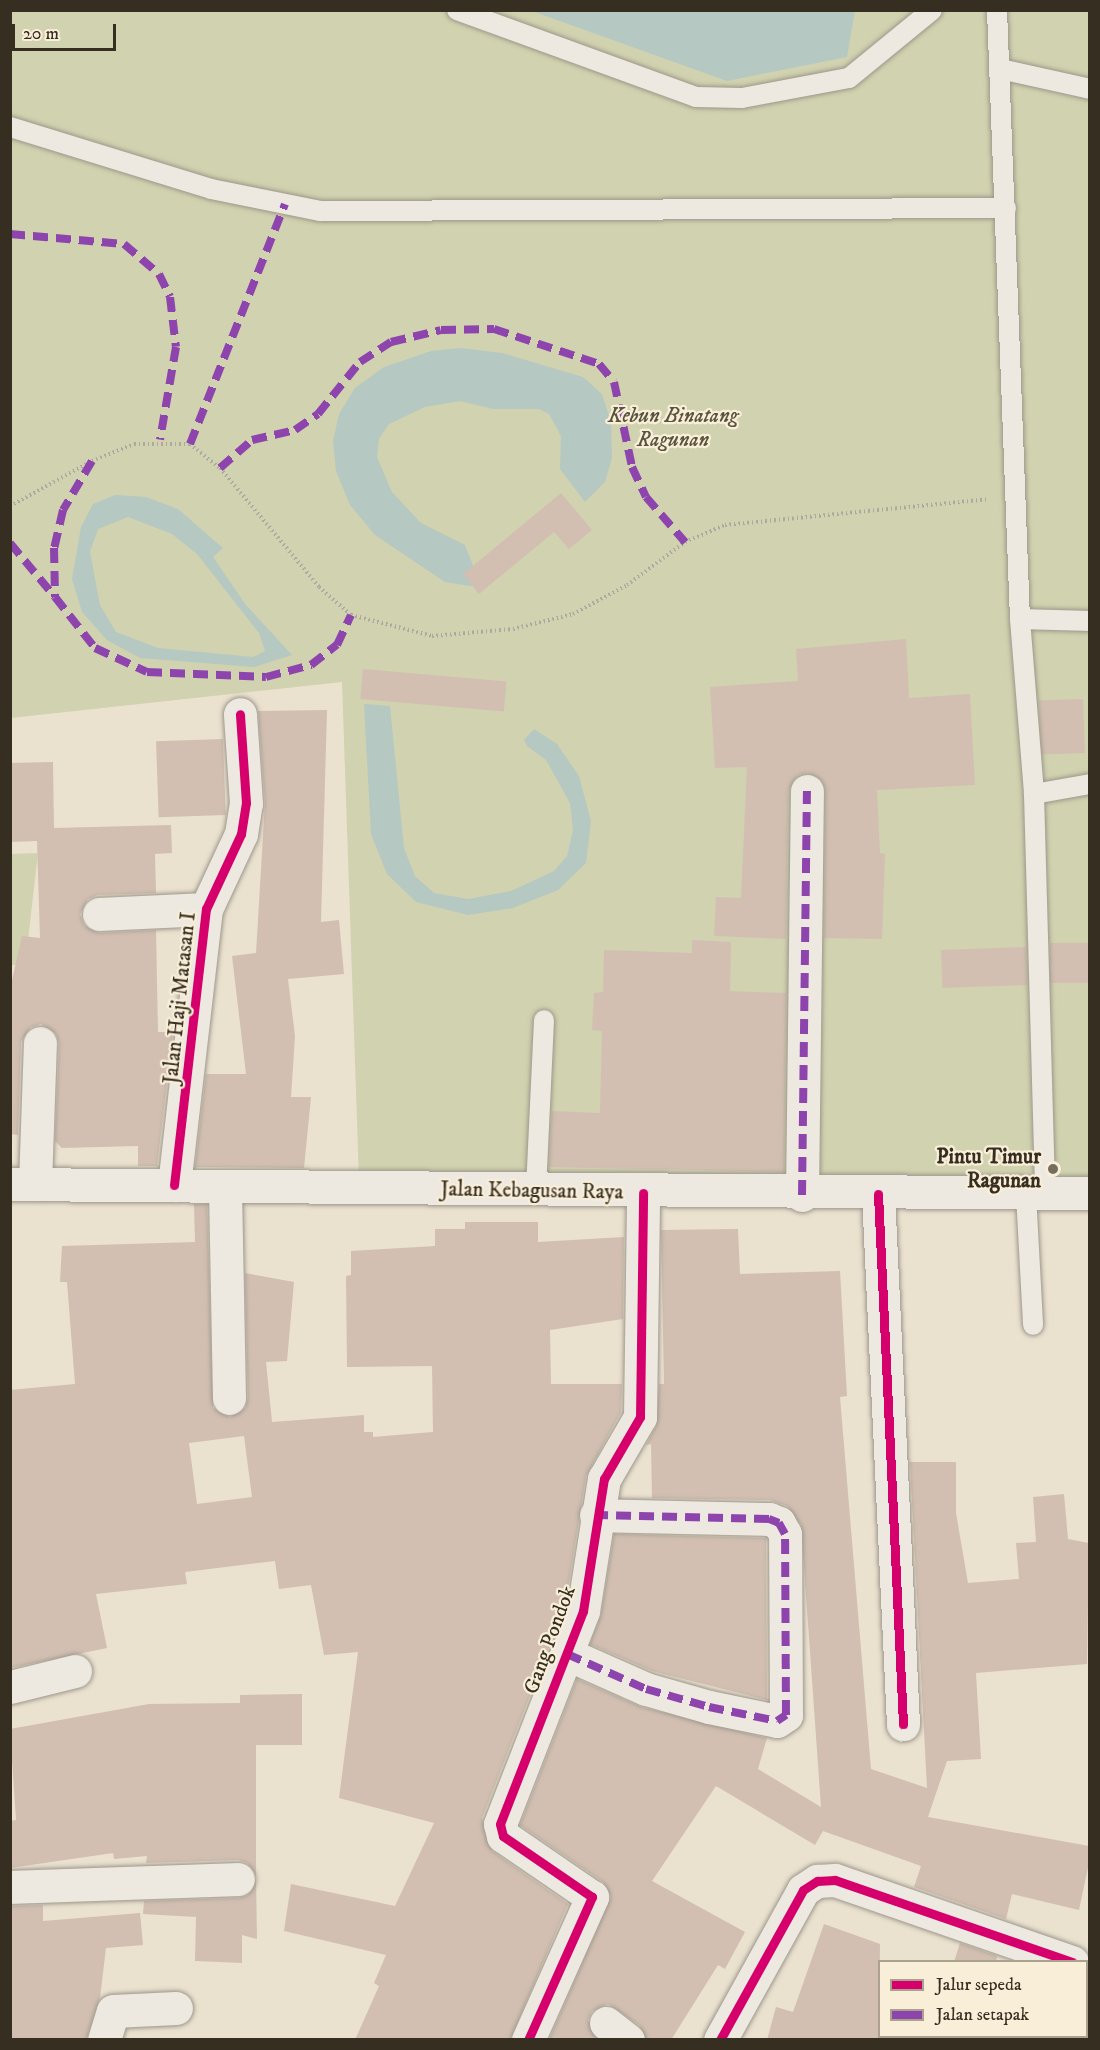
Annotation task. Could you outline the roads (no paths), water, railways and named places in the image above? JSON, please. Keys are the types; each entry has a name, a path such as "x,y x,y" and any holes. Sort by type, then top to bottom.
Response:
{"street":[{"name":"Jalan Haji Matasan I","path":"174,1185 206,909 241,834 246,773 240,714"},
{"path":"802,1195 807,791"},
{"path":"99,914 206,909"},
{"path":"23,1184 40,1043"},
{"name":"Jalan Kebagusan Raya","path":"23,1184 174,1185 225,1189 536,1190 802,1195 1089,1193"},
{"path":"225,1189 229,1398"},
{"name":"Gang Pondok","path":"528,2040 592,1897 503,1836 500,1824 567,1654 592,1570 596,1515 604,1479 640,1417 643,1393 643,1193"},
{"path":"878,1194 903,1724"},
{"path":"567,1654 646,1689 709,1707 777,1721 786,1715 789,1703 785,1534 779,1523 769,1519 596,1515"},
{"path":"10,1687 75,1671"},
{"path":"10,1887 238,1879"},
{"path":"720,2040 803,1890 817,1881 835,1880 1066,1960"},
{"path":"104,2040 113,2011 176,2008"}],"lane":[{"path":"457,10 696,97 742,98 849,78 932,10"},
{"path":"997,10 1020,619 1034,794 1036,1194 1033,1325"},
{"path":"1000,69 1089,89"},
{"path":"10,127 212,189 320,211 1006,207"},
{"path":"1020,619 1089,621"},
{"path":"1034,794 1089,784"},
{"path":"536,1190 544,1020"}],"place":[{"name":"Pintu Timur Ragunan","path":"1053,1169"}],"park label":[{"name":"Kebun Binatang Ragunan","path":"673,428"}]}
